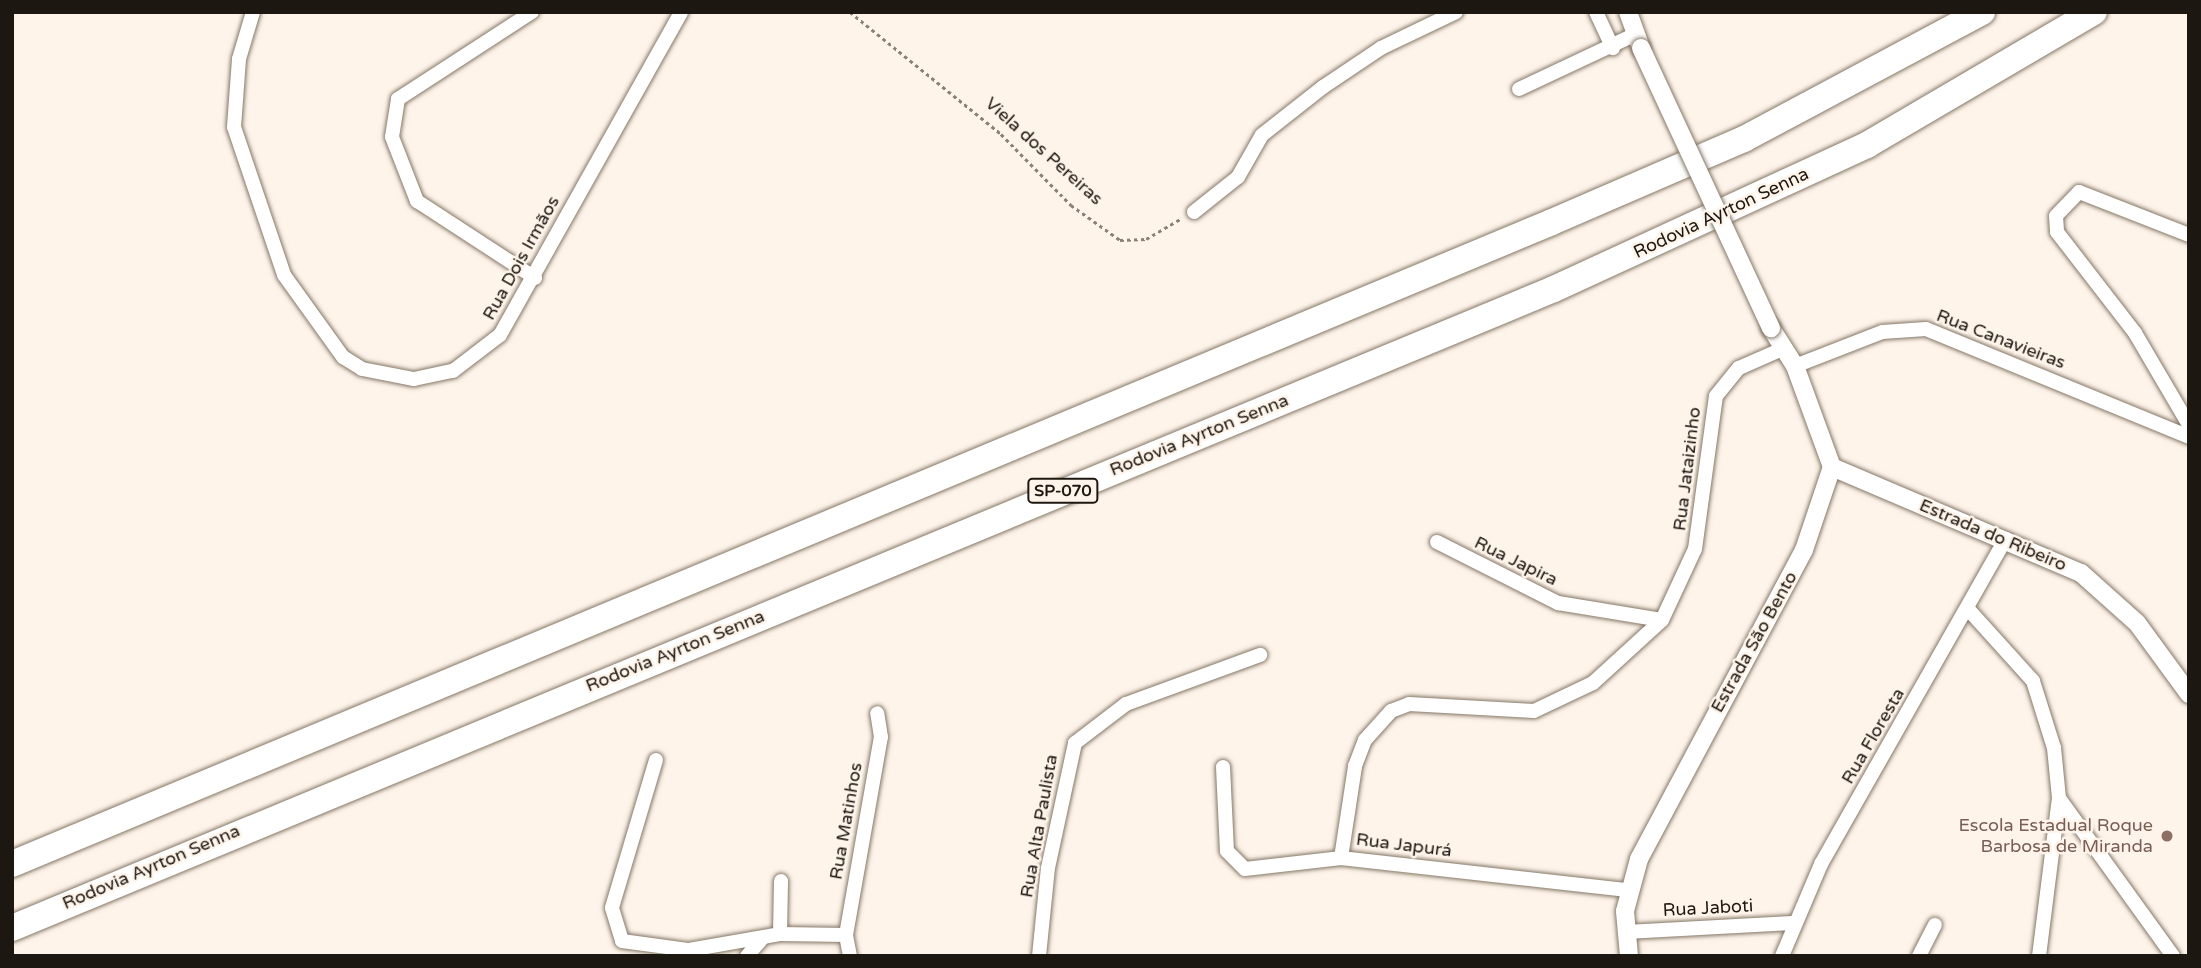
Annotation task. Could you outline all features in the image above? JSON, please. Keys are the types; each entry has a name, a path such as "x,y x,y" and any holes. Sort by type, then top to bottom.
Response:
{"highway":[{"path":"12,864 1552,222 1744,139 1982,12"},
{"name":"Rodovia Ayrton Senna","path":"12,928 1554,289 1867,145 2094,12"}],"street":[{"name":"Rua Dois Irmãos","path":"253,12 232,100 240,154 284,275 343,357 385,376 453,371 500,335 535,278 681,12"},
{"path":"532,12 398,99 392,137 417,201 535,278"},
{"path":"1194,212 1238,177 1262,135 1323,88 1381,48 1456,12"},
{"path":"1596,12 1613,48"},
{"path":"1628,12 1638,41 1771,328 1795,366 1832,467"},
{"path":"1519,89 1613,48 1638,41"},
{"path":"2189,235 2079,192 2056,216 2057,232 2134,333 2189,425"},
{"name":"Rua Canavieiras","path":"1795,366 1882,332 1926,330 2189,437"},
{"name":"Rua Jataizinho","path":"1341,858 1355,766 1365,740 1391,711 1429,704 1534,711 1593,682 1662,620 1695,549 1716,396 1740,368 1782,349"},
{"name":"Estrada do Ribeiro","path":"1832,467 2081,573 2110,596 2189,694"},
{"name":"Estrada São Bento","path":"1629,956 1626,932 1627,890 1656,820 1804,550 1832,467"},
{"name":"Rua Floresta","path":"1782,956 1792,923 2006,539"},
{"name":"Rua Japira","path":"1437,542 1559,603 1662,620"},
{"path":"1968,609 2033,681 2054,748 2059,797 2039,956"},
{"name":"Rua Alta Paulista","path":"1039,956 1048,868 1075,743 1126,704 1260,655"},
{"name":"Rua Matinhos","path":"846,935 881,737 877,713"},
{"path":"656,760 612,908 614,932 634,948 666,950 762,939 780,934 846,935 850,956"},
{"name":"Rua Japurá","path":"1223,767 1223,831 1235,863 1259,870 1341,858 1627,890"},
{"path":"2059,797 2173,956"},
{"path":"780,934 781,881"},
{"name":"Rua Jaboti","path":"1626,932 1792,923"},
{"path":"1919,956 1935,925"},
{"path":"747,956 762,939"}],"path":[{"name":"Viela dos Pereiras","path":"850,12 1001,134 1071,205 1120,240 1146,239 1194,212"}],"place":[{"name":"Escola Estadual Roque Barbosa de Miranda","path":"2167,836"}]}
